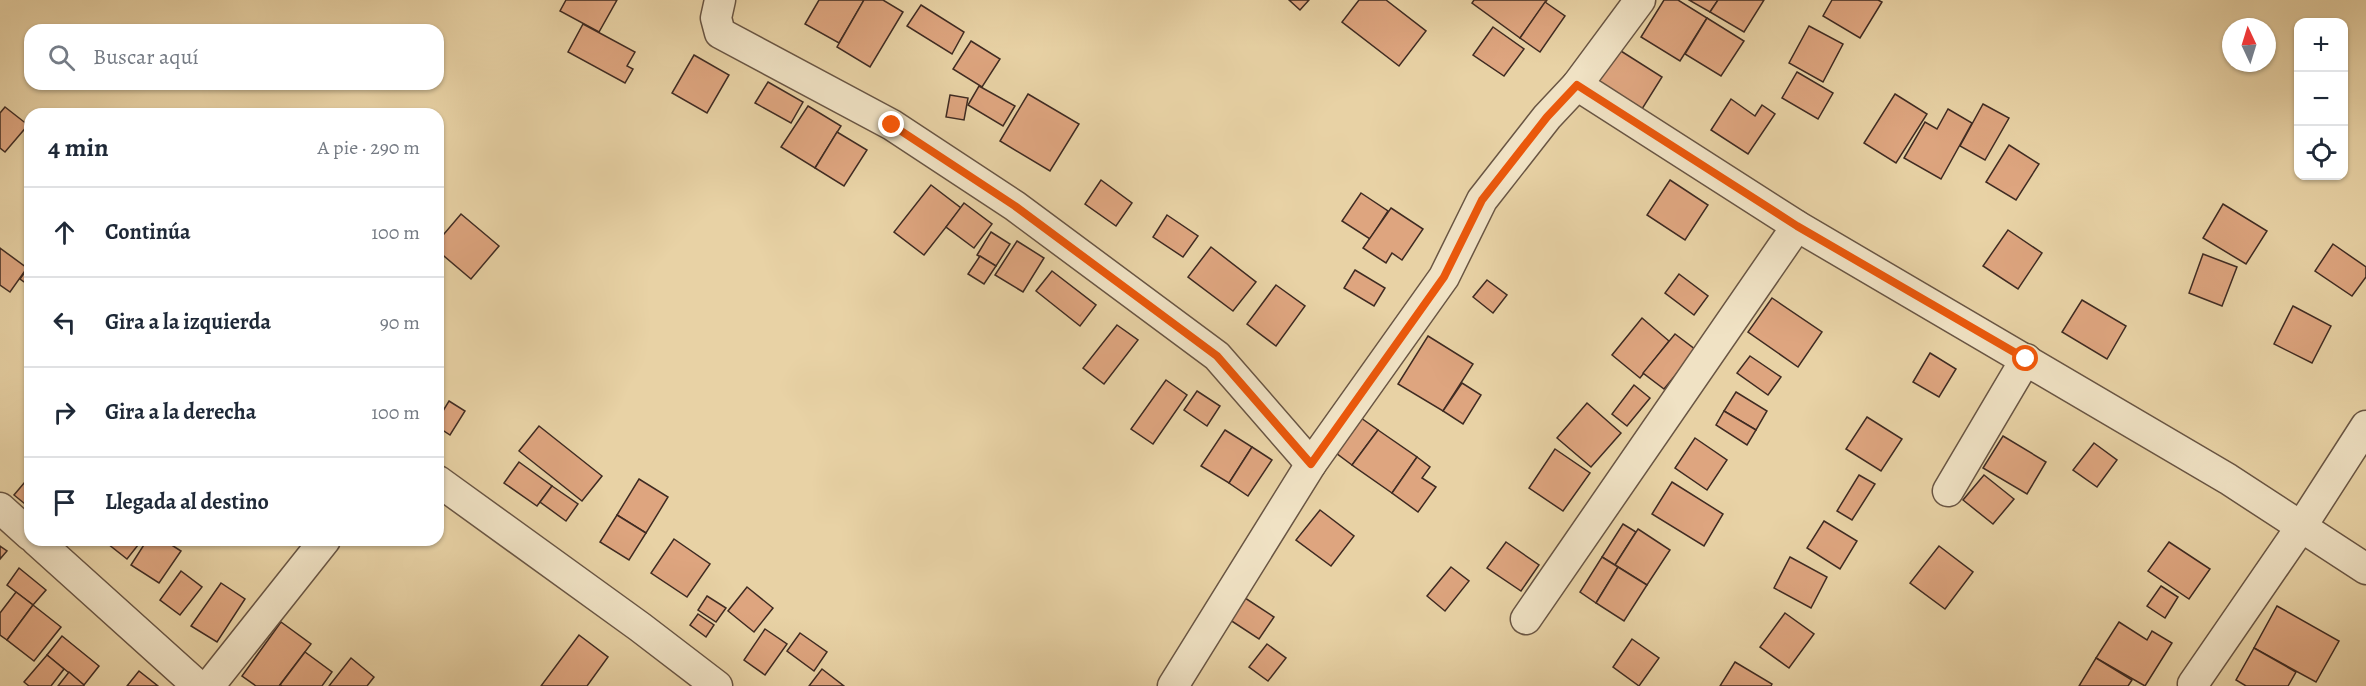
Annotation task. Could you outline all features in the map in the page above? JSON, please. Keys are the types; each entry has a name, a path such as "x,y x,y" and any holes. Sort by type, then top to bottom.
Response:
{"street":[{"path":"720,0 716,18 720,33 892,125 1015,206 1217,356 1311,464"},
{"path":"1173,686 1311,464 1444,277 1482,200 1547,117 1577,85 1640,0"},
{"path":"1577,85 1797,226 2228,479 2366,569"},
{"path":"1526,619 1797,226"},
{"path":"1948,491 2026,359"},
{"path":"2193,684 2301,527 2366,426"},
{"path":"444,485 640,627 717,686"},
{"path":"0,508 24,530"},
{"path":"43,546 198,686"},
{"path":"209,686 320,546"}],"building":[{"path":"566,0 617,0 599,32 560,11"},
{"path":"819,0 864,0 839,43 805,24"},
{"path":"864,0 883,0 903,12 870,67 837,47"},
{"path":"1289,0 1309,0 1300,10"},
{"path":"1359,0 1386,0 1426,31 1399,66 1342,22"},
{"path":"1474,0 1547,0 1520,38 1472,3"},
{"path":"1664,0 1678,0 1707,18 1680,61 1641,37"},
{"path":"1689,0 1718,0 1710,12"},
{"path":"1718,0 1764,0 1744,32 1710,12"},
{"path":"1832,0 1878,0 1882,2 1860,38 1823,16"},
{"path":"1545,2 1565,16 1540,52 1520,38"},
{"path":"921,5 964,32 952,54 907,26"},
{"path":"1707,18 1744,41 1721,76 1685,54"},
{"path":"583,24 635,52 627,66 633,69 625,83 568,52"},
{"path":"1809,26 1843,44 1823,82 1789,63"},
{"path":"1493,27 1524,49 1504,76 1473,55"},
{"path":"971,41 1000,59 982,87 953,69"},
{"path":"1613,46 1662,77 1642,109 1593,79"},
{"path":"694,55 729,75 707,113 672,93"},
{"path":"1797,72 1833,93 1818,119 1782,98"},
{"path":"768,82 803,102 791,123 755,103"},
{"path":"979,86 1015,106 1003,126 968,105"},
{"path":"1028,94 1079,124 1050,171 1000,141"},
{"path":"1895,94 1927,114 1896,163 1864,143"},
{"path":"950,95 968,98 964,120 946,117"},
{"path":"1731,99 1755,116 1762,105 1775,114 1748,154 1711,130"},
{"path":"1983,104 2009,118 1985,160 1960,146"},
{"path":"808,106 841,126 815,168 781,147"},
{"path":"5,107 24,122 24,130 5,152 0,148 0,113"},
{"path":"1948,109 1972,123 1941,179 1904,158 1925,122 1937,129"},
{"path":"837,132 867,150 844,186 815,168"},
{"path":"2009,145 2039,164 2016,200 1986,182"},
{"path":"1101,180 1132,203 1116,226 1085,204"},
{"path":"1670,180 1708,205 1685,240 1647,215"},
{"path":"931,185 961,208 924,255 894,232"},
{"path":"1361,193 1388,211 1370,239 1342,221"},
{"path":"964,203 992,224 974,248 946,227"},
{"path":"2223,204 2267,231 2246,264 2203,238"},
{"path":"1391,208 1423,229 1402,260 1392,253 1386,263 1363,248"},
{"path":"461,214 499,246 471,279 444,256 444,234"},
{"path":"1167,215 1198,236 1183,257 1153,237"},
{"path":"2008,230 2042,253 2018,289 1983,266"},
{"path":"991,232 1010,244 996,266 977,255"},
{"path":"1017,241 1044,258 1023,292 995,275"},
{"path":"2333,244 2366,267 2366,277 2352,296 2315,271"},
{"path":"1211,247 1256,282 1233,311 1188,277"},
{"path":"0,248 24,266 24,272 10,292 0,285"},
{"path":"2203,254 2237,267 2222,306 2189,293"},
{"path":"980,256 996,266 984,284 968,274"},
{"path":"1355,270 1385,288 1374,306 1344,288"},
{"path":"1052,271 1096,305 1080,326 1036,291"},
{"path":"1679,274 1708,296 1694,315 1665,293"},
{"path":"1487,280 1507,295 1493,313 1473,297"},
{"path":"1276,285 1305,306 1276,346 1247,324"},
{"path":"1772,298 1822,332 1798,367 1748,332"},
{"path":"2082,300 2126,326 2107,359 2062,332"},
{"path":"2293,306 2331,326 2312,363 2274,344"},
{"path":"1642,318 1669,341 1640,378 1612,355"},
{"path":"1117,325 1138,340 1104,384 1083,368"},
{"path":"1675,334 1696,350 1664,389 1643,373"},
{"path":"1428,336 1473,364 1443,411 1398,384"},
{"path":"1930,353 1956,369 1939,397 1913,382"},
{"path":"1750,356 1781,377 1768,395 1737,373"},
{"path":"1166,380 1187,395 1153,444 1131,429"},
{"path":"1462,383 1481,395 1463,424 1443,411"},
{"path":"1634,385 1650,398 1627,426 1612,414"},
{"path":"1197,391 1220,406 1207,426 1184,410"},
{"path":"1736,392 1767,411 1756,430 1724,411"},
{"path":"449,401 465,411 450,435 444,431 444,409"},
{"path":"1587,403 1621,433 1591,467 1557,438"},
{"path":"1724,411 1756,430 1747,445 1716,425"},
{"path":"1867,417 1902,439 1881,471 1846,449"},
{"path":"1361,418 1378,430 1352,465 1336,453"},
{"path":"539,426 602,476 582,501 519,451"},
{"path":"1225,430 1252,447 1229,483 1201,466"},
{"path":"1378,430 1417,457 1392,493 1352,465"},
{"path":"2003,436 2046,462 2027,494 1983,468"},
{"path":"1695,438 1727,460 1707,490 1675,468"},
{"path":"2094,443 2117,460 2097,487 2073,470"},
{"path":"1252,447 1272,460 1248,496 1229,483"},
{"path":"1555,449 1590,473 1563,511 1529,488"},
{"path":"1417,457 1430,467 1422,478 1436,487 1418,512 1392,493"},
{"path":"519,462 552,486 537,506 504,483"},
{"path":"1859,475 1875,484 1852,520 1837,511"},
{"path":"1984,475 2014,499 1993,524 1963,500"},
{"path":"639,479 668,497 646,533 617,515"},
{"path":"1672,482 1723,514 1704,546 1652,514"},
{"path":"24,483 24,503 14,495"},
{"path":"552,486 578,504 566,521 540,502"},
{"path":"1320,510 1354,536 1331,566 1296,540"},
{"path":"617,515 646,533 629,560 600,542"},
{"path":"1824,521 1857,541 1840,569 1807,548"},
{"path":"1623,524 1636,532 1615,565 1602,557"},
{"path":"1638,529 1670,550 1647,585 1615,565"},
{"path":"674,539 710,564 687,597 651,573"},
{"path":"1506,542 1539,565 1521,591 1487,568"},
{"path":"2169,542 2210,569 2189,599 2148,571"},
{"path":"0,546 7,551 0,559"},
{"path":"111,546 137,546 127,559"},
{"path":"143,546 173,546 181,551 159,583 131,565"},
{"path":"1939,546 1973,572 1945,609 1910,583"},
{"path":"1602,557 1618,567 1596,603 1580,592"},
{"path":"1790,557 1827,577 1811,608 1774,588"},
{"path":"1451,567 1469,581 1445,611 1427,596"},
{"path":"1618,567 1647,585 1624,621 1596,603"},
{"path":"19,568 46,590 33,605 7,585"},
{"path":"181,571 202,587 180,615 160,600"},
{"path":"221,583 245,599 217,642 191,626"},
{"path":"2161,586 2178,597 2165,618 2147,606"},
{"path":"747,587 773,608 754,632 728,611"},
{"path":"16,592 33,605 7,640 0,635 0,613"},
{"path":"707,596 726,608 716,622 698,610"},
{"path":"1242,596 1274,617 1259,639 1227,618"},
{"path":"33,605 61,627 34,661 7,640"},
{"path":"2277,606 2339,641 2316,682 2254,648"},
{"path":"1785,613 1814,634 1789,668 1760,647"},
{"path":"698,614 714,625 706,637 690,625"},
{"path":"281,622 311,644 279,686 256,686 242,676"},
{"path":"2119,622 2147,640 2152,631 2172,643 2145,686 2096,658"},
{"path":"765,629 787,644 765,675 744,660"},
{"path":"800,633 827,652 814,671 787,651"},
{"path":"579,635 608,657 587,686 541,686"},
{"path":"62,636 99,666 84,685 47,655"},
{"path":"1632,639 1659,658 1639,686 1613,667"},
{"path":"1267,644 1286,658 1268,681 1249,667"},
{"path":"2254,648 2296,672 2288,686 2246,686 2236,680"},
{"path":"305,652 332,672 322,686 280,685"},
{"path":"47,655 64,669 51,686 29,686 24,682"},
{"path":"351,658 374,677 367,686 329,686"},
{"path":"2096,658 2132,680 2128,686 2079,686"},
{"path":"1735,662 1772,684 1771,686 1720,686"},
{"path":"822,669 844,686 809,686"},
{"path":"139,671 158,686 127,686"},
{"path":"69,672 84,685 58,686"}],"route":[{"path":"892,125 1015,206 1217,356 1311,464 1444,277 1482,200 1547,117 1577,85 1797,226 2026,359"}]}
